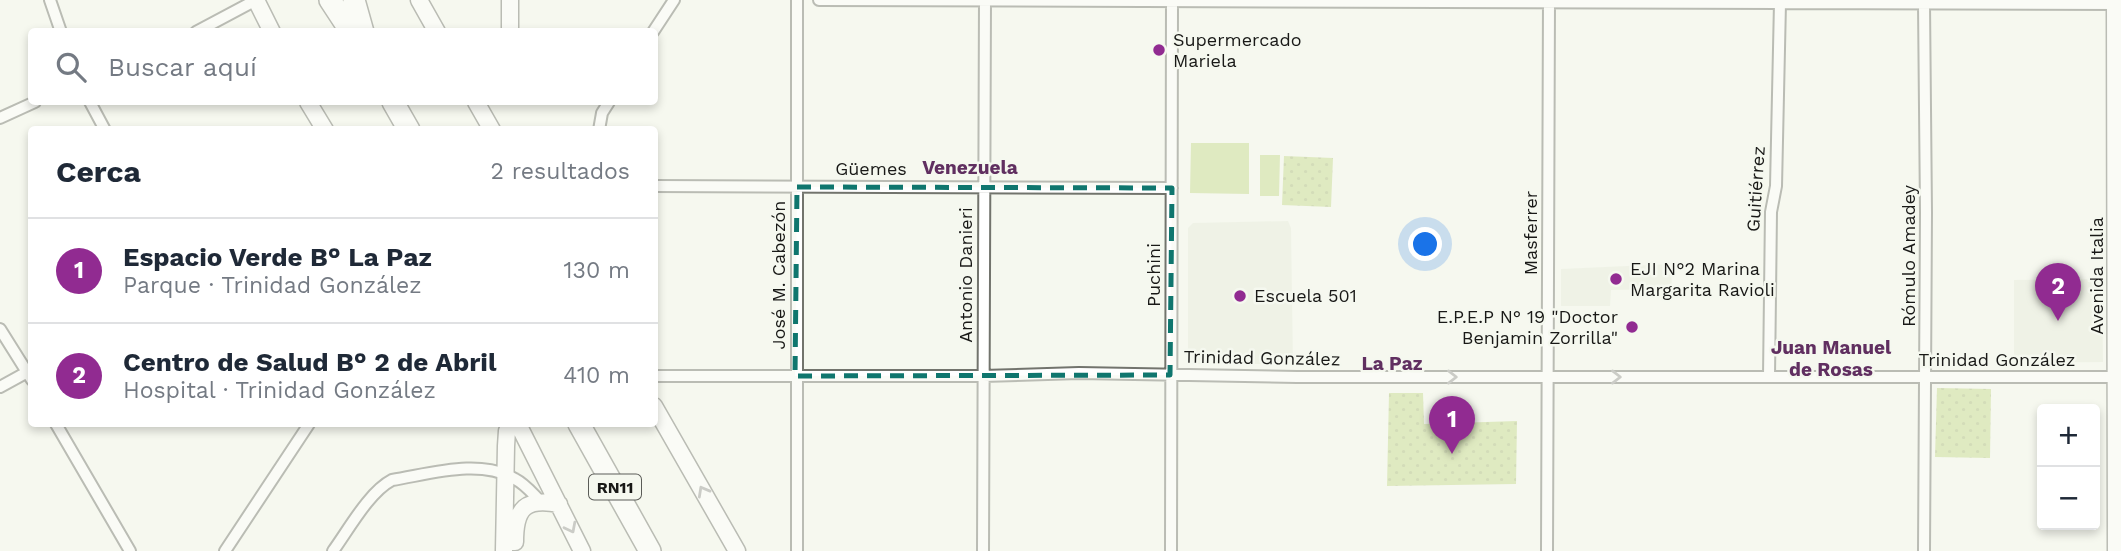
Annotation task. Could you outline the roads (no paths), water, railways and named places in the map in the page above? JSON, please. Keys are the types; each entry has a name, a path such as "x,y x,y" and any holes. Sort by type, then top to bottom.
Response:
{"highway":[{"path":"330,0 348,28"},
{"path":"354,0 362,28"},
{"path":"395,105 407,126"},
{"name":"RN11","path":"581,427 650,551"}],"main road":[{"path":"256,0 270,28"},
{"path":"419,0 435,28"},
{"path":"510,0 510,28"},
{"name":"Avenida Italia","path":"2116,551 2119,377 2117,3"},
{"path":"310,105 323,126"},
{"path":"478,105 490,126"},
{"path":"658,413 737,551"},
{"path":"505,551 505,474 510,427"},
{"path":"520,427 582,551"},
{"path":"514,551 515,523 527,505 540,501 559,505"}],"street":[{"path":"50,0 60,28"},
{"path":"204,28 256,0"},
{"path":"656,28 674,0"},
{"name":"José M. Cabezón","path":"797,0 797,551"},
{"path":"819,0 2117,3"},
{"name":"Antonio Danieri","path":"983,551 985,0"},
{"name":"Puchini","path":"1171,551 1172,1"},
{"name":"Masferrer","path":"1547,551 1549,1"},
{"name":"Guitiérrez","path":"1769,377 1771,212 1776,186 1780,3"},
{"name":"Rómulo Amadey","path":"1924,4 1924,551"},
{"path":"0,118 28,105"},
{"path":"92,105 103,126"},
{"path":"600,126 602,113 607,105"},
{"name":"Güemes","path":"658,186 1172,188"},
{"path":"0,329 28,371"},
{"name":"Trinidad González","path":"658,376 983,376 1079,373 1548,377 2119,377"},
{"path":"0,387 28,375"},
{"path":"59,427 131,551"},
{"path":"225,551 307,427"},
{"path":"333,551 373,496 383,484 392,480 480,469 505,474 519,481 540,501"}],"place":[{"name":"Supermercado Mariela","path":"1159,50"},
{"name":"EJI N°2 Marina Margarita Ravioli","path":"1616,279"},
{"name":"Escuela 501","path":"1240,296"},
{"name":"Centro de Salud B° 2 de Abril","path":"2058,321"},
{"name":"E.P.E.P N° 19 \"Doctor Benjamin Zorrilla\"","path":"1632,327"},
{"name":"Espacio Verde B° La Paz","path":"1452,454"}],"district":[{"name":"Venezuela","path":"970,167"},
{"name":"Juan Manuel de Rosas","path":"1831,358"},
{"name":"La Paz","path":"1392,363"}]}
